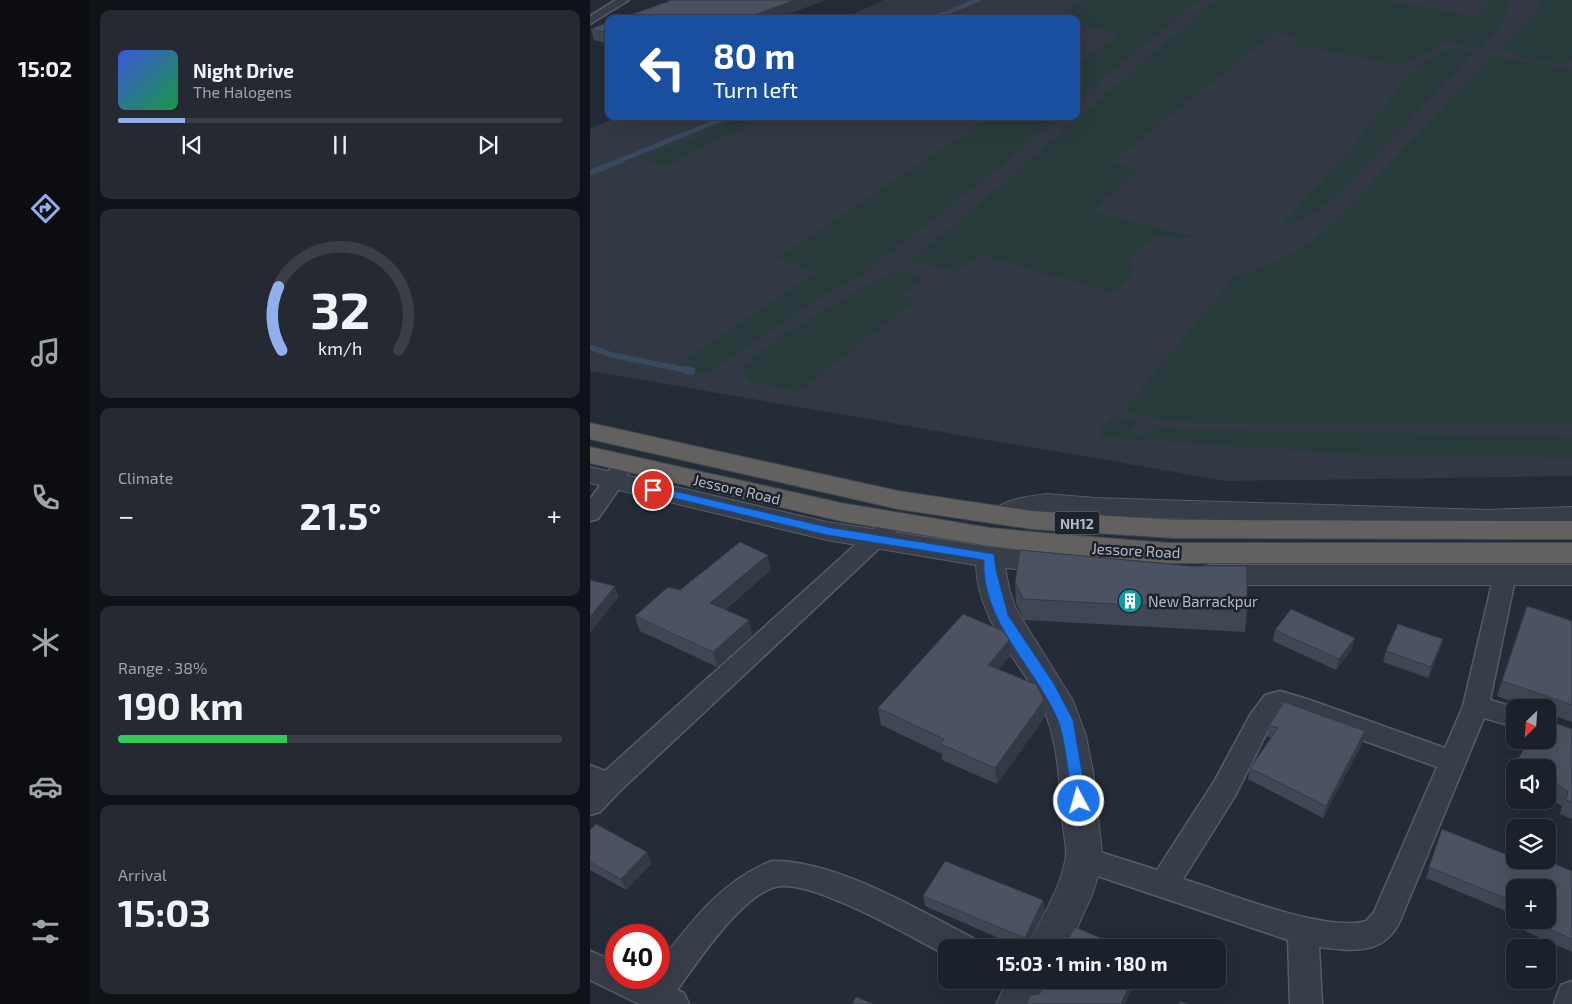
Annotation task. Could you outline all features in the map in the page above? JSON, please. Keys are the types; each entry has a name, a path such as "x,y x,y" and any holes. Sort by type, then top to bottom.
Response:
{"highway":[{"name":"NH12","path":"590,431 898,500 1002,516 1175,529 1572,530"},
{"name":"Jessore Road","path":"590,455 609,472 841,512 885,530 990,537 1168,553 1572,553"}],"street":[{"path":"590,21 624,0"},
{"path":"590,514 609,472"},
{"path":"1002,516 1024,505 1051,502 1105,507 1487,519 1572,516"},
{"path":"590,804 600,780 885,530 990,556 1188,575 1572,575"},
{"path":"990,556 990,570 1002,616 1049,687 1066,720 1078,782 1084,859 1069,904 1051,939"},
{"path":"1084,859 1303,931 1343,936 1362,936 1376,932 1385,922 1476,706 1505,576"},
{"path":"1164,885 1225,788 1259,722 1274,702 1280,701 1307,709 1454,762"},
{"path":"1476,706 1506,714"},
{"path":"642,989 664,1000 719,913 752,884 774,874 800,875 849,891 944,939"},
{"path":"1303,931 1306,1004"},
{"path":"590,965 605,972"},
{"path":"1570,1004 1572,996"}],"shaded area":[{"path":"884,0 1572,0 1572,476 1227,481 590,371 590,129 611,120 1080,120 1080,15 850,15"},
{"path":"1085,0 1199,0 1080,98 1080,59 1083,60 1121,34 1080,25 1080,15 1059,15"},
{"path":"1215,0 1382,0 1476,16 1490,0 1510,0 1505,21 1480,49 1443,41 1419,58 1402,66 1289,44 1299,37 1275,32 1112,162 1140,169 1092,211 1192,236 1190,238 1153,238 1129,259 1133,274 1114,293 979,255 958,271 909,262 1076,120 1080,120 1080,117"},
{"path":"1539,0 1572,0 1572,59 1570,62 1544,62 1524,58 1507,51 1502,46 1539,10"},
{"path":"1445,50 1468,51 1472,55 1336,197 1306,219 1291,225 1281,225 1341,160 1413,70"},
{"path":"1492,56 1572,70 1572,425 1174,422 1123,411 1235,276 1273,264 1309,244 1343,213"},
{"path":"732,120 755,120 666,167 638,158 694,138"},
{"path":"986,120 1054,120 1000,167 864,273 805,307 711,372 706,374 670,370 816,273 777,258"},
{"path":"898,271 924,278 900,296 916,300 798,392 751,382 743,374 743,367 798,326 857,291"},
{"path":"1114,416 1138,422 1127,432 1145,436 1154,425 1173,429 1572,437 1572,458 1355,454 1102,437 1099,430"}],"building":[{"path":"672,0 795,0 755,15 630,15"},
{"path":"605,24 605,32 591,29"},
{"path":"740,542 768,555 710,603 749,620 713,652 635,616 668,587 680,590"},
{"path":"1020,550 1190,566 1247,566 1247,611 1023,599 1015,582"},
{"path":"590,580 615,586 590,617"},
{"path":"1527,606 1572,621 1572,705 1502,681"},
{"path":"1291,609 1355,638 1339,659 1275,630"},
{"path":"963,614 1003,631 1009,640 988,665 1037,685 1044,700 995,768 941,744 944,739 878,708"},
{"path":"1398,624 1443,639 1431,667 1386,651"},
{"path":"1284,702 1365,731 1326,806 1250,768 1278,728 1269,725"},
{"path":"1556,723 1572,729 1572,802 1566,800 1568,791 1556,784 1556,759 1518,759 1524,749 1556,749"},
{"path":"596,824 647,852 621,879 590,862 590,830"},
{"path":"1442,829 1506,854 1506,869 1556,869 1556,864 1572,871 1572,939 1549,929 1556,929 1556,879 1506,879 1506,898 1429,867"},
{"path":"945,861 1043,900 1025,938 923,896"},
{"path":"1075,927 1103,939 1068,939"},
{"path":"1042,989 1128,989 1121,1004 1026,1004 1031,995 1039,994"},
{"path":"856,997 874,1004 852,1004"}],"waterway":[{"path":"941,15 978,0"},
{"path":"619,161 719,120"},
{"path":"590,173 622,160"},
{"path":"590,347 612,355 691,371 686,370"}],"place":[{"name":"New Barrackpur","path":"1130,601"}],"route":[{"path":"653,490 827,531 990,556 990,570 1002,616 1049,687 1066,720 1078,782 1079,801"}]}
